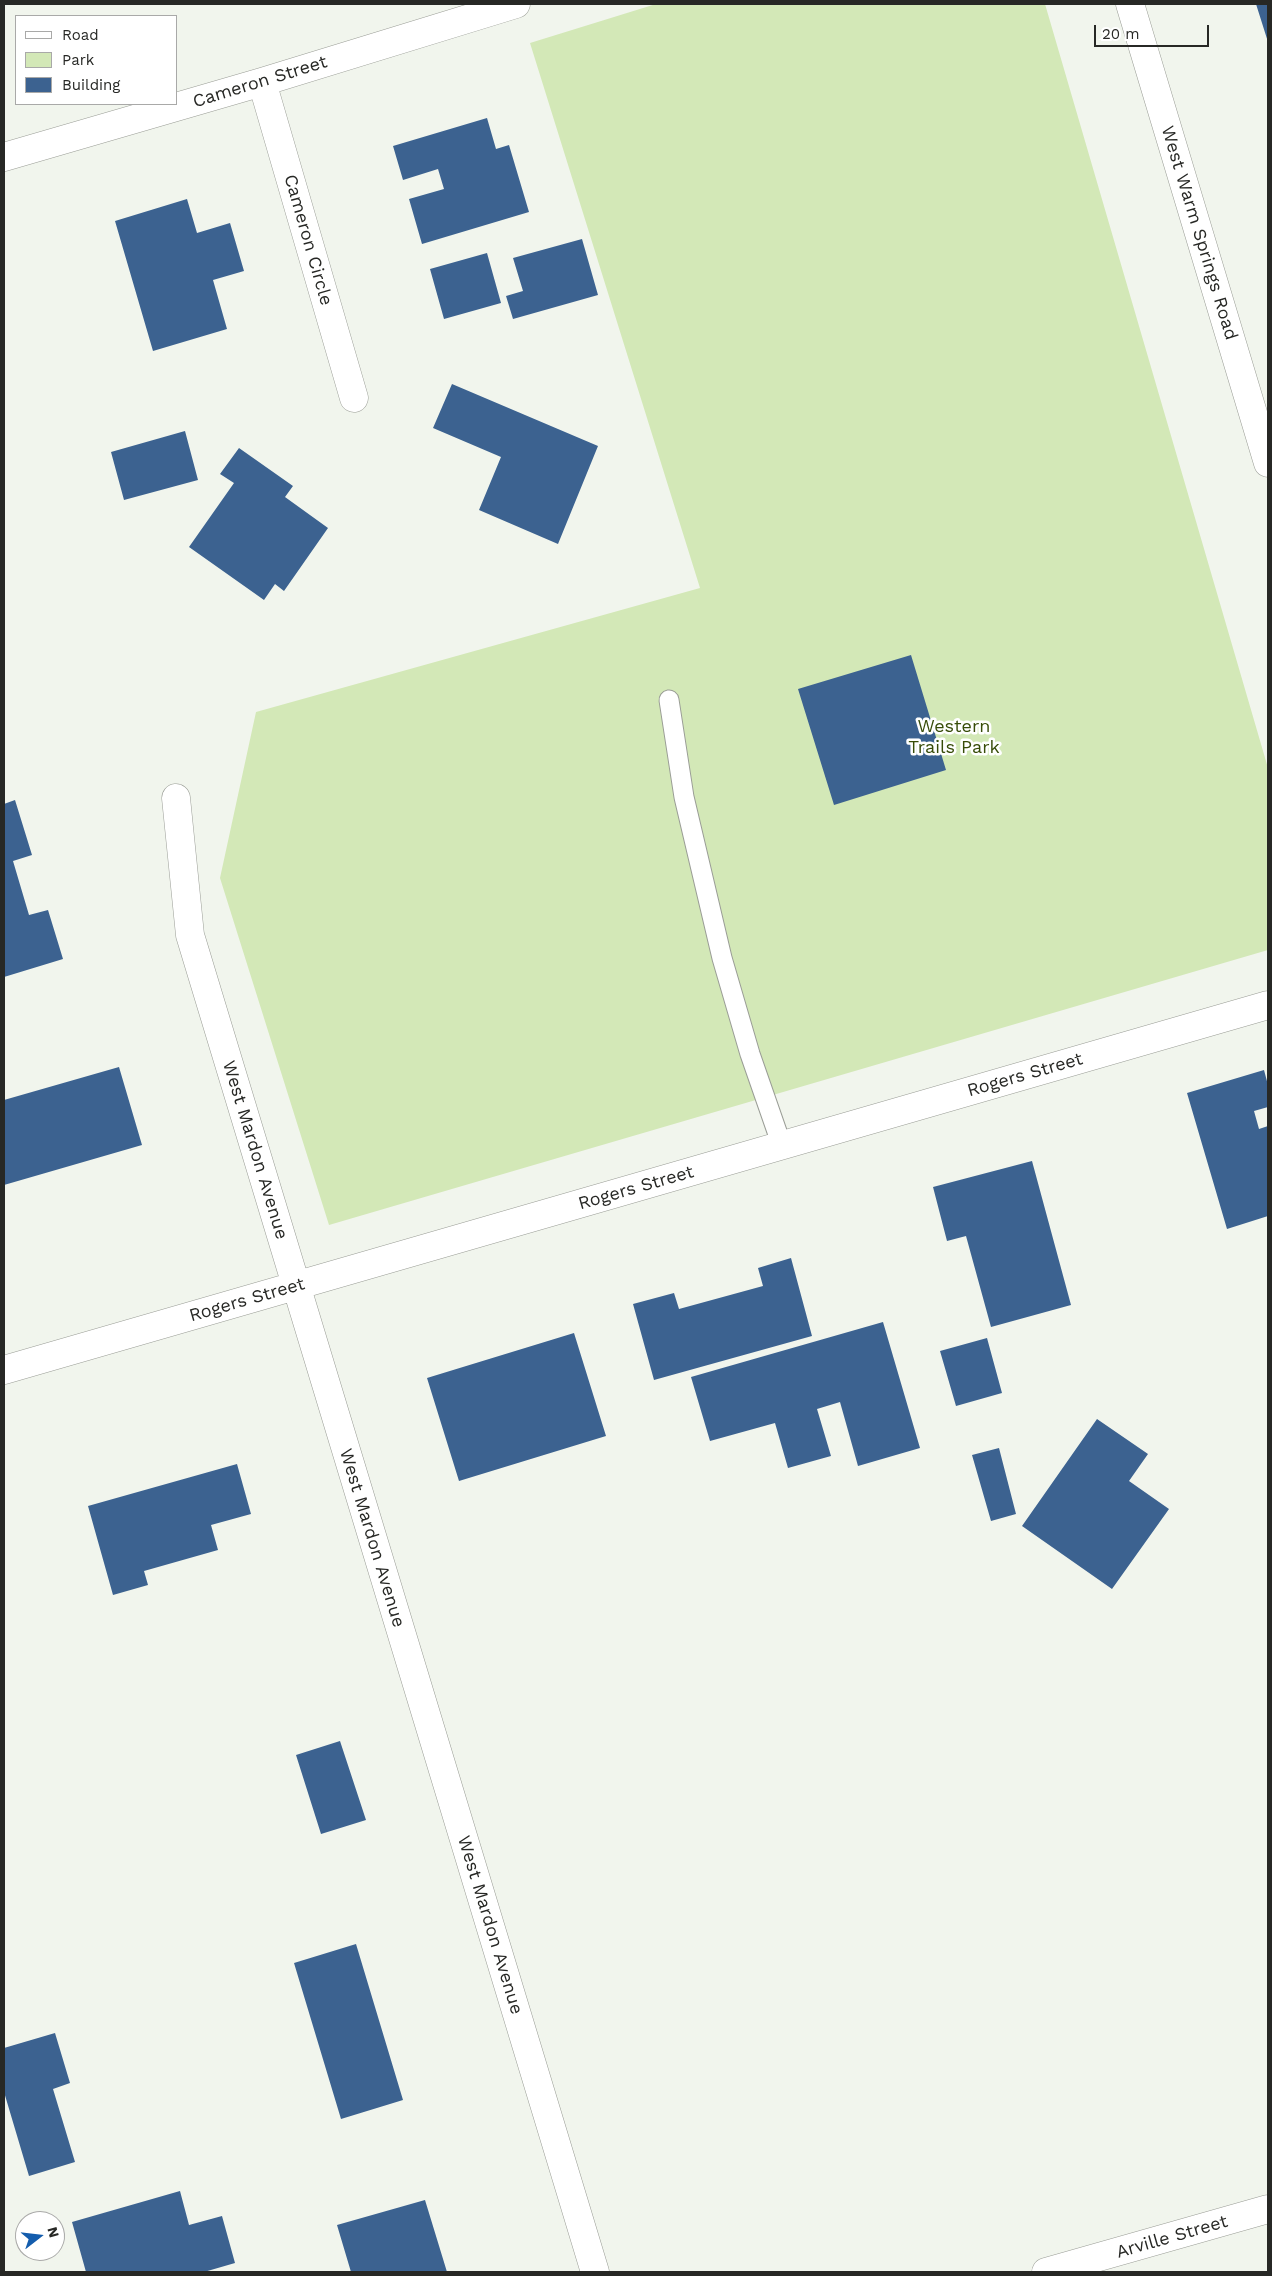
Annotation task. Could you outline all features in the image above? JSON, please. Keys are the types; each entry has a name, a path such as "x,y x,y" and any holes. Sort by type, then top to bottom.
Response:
{"street":[{"name":"Cameron Street","path":"4,157 262,82 516,4"},
{"name":"West Warm Springs Road","path":"1130,4 1268,462"},
{"name":"Cameron Circle","path":"262,82 354,398"},
{"name":"West Mardon Avenue","path":"176,798 190,935 595,2272"},
{"name":"Rogers Street","path":"4,1370 1268,1005"},
{"name":"Arville Street","path":"1046,2272 1268,2209"}],"lane":[{"path":"669,700 684,797 722,958 750,1054 782,1146"}],"green space":[{"name":"Western Trails Park","path":"656,4 1045,4 1268,768 1268,950 329,1225 220,878 256,712 700,588 530,43"}],"building":[{"path":"1256,4 1268,4 1268,42"},
{"path":"487,118 496,149 509,145 529,212 422,244 409,199 444,189 438,169 403,180 393,146"},
{"path":"187,199 197,233 230,223 244,271 213,280 227,329 153,351 115,221"},
{"path":"582,239 598,295 513,319 506,296 523,291 513,258"},
{"path":"487,253 501,303 444,319 430,269"},
{"path":"452,384 598,446 558,544 479,510 501,457 433,428"},
{"path":"185,431 198,480 124,500 111,452"},
{"path":"239,448 293,486 285,497 328,528 284,591 275,584 264,600 189,547 234,483 220,474"},
{"path":"911,655 946,770 834,805 798,689"},
{"path":"15,800 32,855 13,861 29,915 48,910 63,959 4,977 4,804"},
{"path":"119,1067 142,1145 4,1185 4,1100"},
{"path":"1264,1070 1268,1085 1268,1107 1254,1111 1259,1129 1268,1126 1268,1216 1227,1229 1187,1093"},
{"path":"1032,1161 1071,1305 991,1327 966,1236 947,1241 933,1187"},
{"path":"791,1258 812,1336 654,1380 633,1304 674,1293 679,1309 763,1286 758,1268"},
{"path":"883,1322 920,1448 858,1466 840,1402 817,1409 831,1456 788,1468 775,1423 710,1441 691,1377"},
{"path":"574,1333 606,1436 459,1481 427,1378"},
{"path":"987,1338 1002,1393 956,1406 940,1351"},
{"path":"1097,1419 1148,1454 1129,1481 1169,1509 1112,1589 1022,1526"},
{"path":"999,1448 1016,1514 991,1521 972,1455"},
{"path":"237,1464 251,1514 211,1525 218,1550 144,1571 148,1585 113,1595 88,1506"},
{"path":"340,1741 366,1820 321,1834 296,1755"},
{"path":"356,1944 403,2100 341,2119 294,1963"},
{"path":"55,2033 70,2083 53,2089 75,2162 29,2176 4,2092 4,2048"},
{"path":"180,2191 189,2225 222,2216 235,2263 204,2272 86,2272 72,2222"},
{"path":"425,2200 447,2272 351,2272 337,2225"}]}
